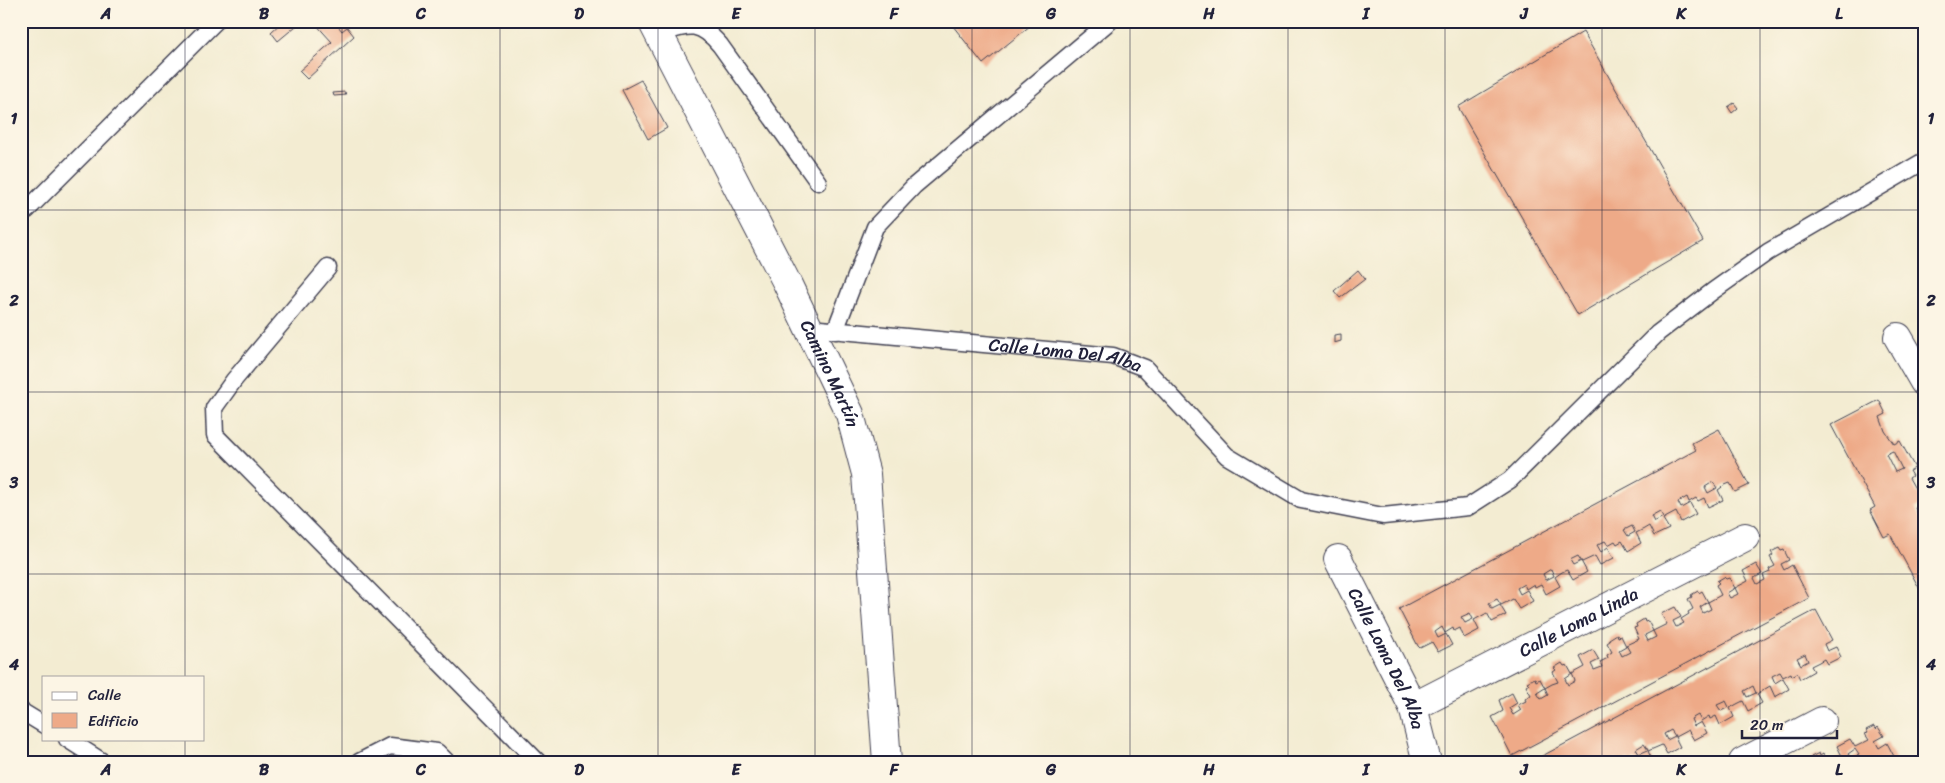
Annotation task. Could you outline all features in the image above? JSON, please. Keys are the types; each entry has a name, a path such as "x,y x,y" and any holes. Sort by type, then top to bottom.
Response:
{"street":[{"name":"Camino Martín","path":"655,27 822,330 850,414 866,474 887,762"},
{"path":"1898,337 1924,382"},
{"name":"Calle Loma Linda","path":"1413,707 1745,538"},
{"name":"Calle Loma Del Alba","path":"1338,560 1413,707 1427,762"},
{"path":"1743,762 1822,722"}],"lane":[{"path":"21,213 27,210 216,21"},
{"path":"822,330 875,227 914,186 1110,21"},
{"path":"655,27 688,25 708,31 818,182"},
{"name":"Calle Loma Del Alba","path":"822,330 1113,356 1145,368 1227,456 1301,500 1383,516 1468,507 1510,480 1658,333 1705,297 1768,252 1924,161"},
{"path":"328,268 234,380 214,408 215,435 538,762"},
{"path":"21,711 42,724"},
{"path":"69,740 103,762"},
{"path":"368,760 390,746 437,752 447,762"}],"building":[{"path":"283,21 302,21 278,41 271,32"},
{"path":"313,21 334,21 342,31 347,27 354,36 307,79 299,71 332,42"},
{"path":"949,21 1036,21 983,64"},
{"path":"1583,32 1703,241 1578,315 1458,107"},
{"path":"641,80 667,128 648,139 622,90"},
{"path":"345,92 346,95 334,96 333,93"},
{"path":"1734,103 1738,108 1732,113 1728,107"},
{"path":"1358,270 1365,279 1340,298 1334,291"},
{"path":"1341,334 1341,341 1334,343 1334,335"},
{"path":"1879,400 1886,414 1880,417 1885,431 1894,444 1900,441 1915,468 1909,471 1912,476 1909,478 1918,494 1921,493 1924,497 1924,510 1921,505 1915,508 1924,525 1924,597 1890,534 1884,537 1870,510 1875,507 1831,425","holes":["1893,451 1902,469 1895,472 1886,454"]},
{"path":"1719,429 1749,485 1735,492 1730,483 1725,485 1718,490 1723,500 1708,507 1704,498 1698,501 1696,498 1689,502 1687,497 1678,502 1681,508 1690,503 1696,514 1681,522 1676,512 1663,519 1669,529 1654,536 1649,526 1636,533 1641,543 1628,551 1622,541 1617,544 1615,541 1608,545 1605,541 1597,545 1601,552 1608,547 1614,558 1600,565 1595,556 1582,562 1578,556 1570,560 1573,565 1581,561 1587,572 1573,580 1567,570 1562,572 1555,577 1560,586 1546,594 1541,584 1535,587 1534,584 1526,589 1524,584 1517,588 1520,594 1527,590 1533,601 1519,609 1513,599 1501,605 1497,599 1489,603 1492,609 1500,605 1506,615 1492,622 1487,613 1474,620 1479,630 1464,638 1460,628 1454,631 1453,628 1445,633 1442,627 1435,632 1438,638 1446,634 1452,645 1438,652 1432,642 1420,648 1418,646 1399,609 1696,450 1692,443","holes":["1713,482 1717,488 1708,493 1705,487","1660,511 1663,517 1654,522 1651,516","1632,526 1635,532 1628,536 1624,530","1551,569 1554,576 1546,580 1543,574","1470,613 1473,619 1465,623 1461,617"]},
{"path":"1779,548 1781,551 1784,550 1789,560 1781,564 1784,570 1792,565 1809,598 1512,756 1492,717 1503,711 1499,700 1512,693 1517,703 1509,708 1513,715 1521,710 1518,705 1526,701 1525,699 1531,695 1526,686 1529,684 1527,682 1535,678 1536,681 1540,679 1545,688 1558,682 1553,672 1556,670 1554,668 1562,663 1564,666 1567,665 1572,674 1585,667 1580,657 1593,650 1599,660 1591,664 1594,670 1602,667 1600,662 1608,658 1607,655 1612,652 1607,643 1610,641 1609,639 1617,634 1618,637 1621,636 1626,646 1619,650 1622,656 1630,652 1626,645 1639,639 1634,628 1637,627 1636,624 1644,619 1645,622 1648,621 1653,631 1667,624 1661,614 1675,607 1681,617 1673,621 1676,627 1684,623 1681,619 1693,609 1688,599 1692,597 1691,595 1702,591 1708,602 1721,595 1716,585 1719,583 1717,581 1724,577 1726,579 1729,578 1735,588 1748,581 1743,571 1756,564 1762,574 1754,578 1757,584 1765,580 1763,575 1770,572 1769,569 1775,566 1770,557 1773,555 1771,552","holes":["1735,588 1738,594 1730,598 1727,593","1708,602 1711,609 1703,613 1700,607","1653,631 1656,637 1648,641 1645,635","1572,674 1575,681 1568,685 1565,679","1545,688 1548,695 1541,699 1537,693"]},
{"path":"1816,610 1832,640 1824,644 1827,651 1836,647 1841,657 1827,664 1824,659 1811,666 1814,671 1800,679 1797,673 1792,676 1791,673 1783,677 1780,672 1772,676 1775,683 1783,678 1789,689 1775,697 1770,686 1757,694 1762,703 1748,711 1743,701 1737,704 1730,708 1734,717 1720,725 1716,716 1710,719 1709,716 1701,721 1698,715 1691,719 1694,726 1701,722 1707,733 1694,740 1688,730 1675,737 1680,747 1667,754 1662,745 1648,751 1653,762 1636,762 1635,760 1631,762 1628,760 1619,762 1617,758 1611,762 1531,762","holes":["1805,654 1808,661 1801,665 1797,658","1753,686 1756,693 1747,697 1744,691","1726,701 1729,707 1721,711 1717,705","1671,730 1675,736 1667,740 1664,734","1644,744 1648,750 1639,754 1636,749"]},
{"path":"1874,726 1876,729 1878,727 1884,736 1875,741 1879,748 1887,743 1897,762 1831,762 1842,756 1837,746 1850,739 1855,747 1869,740 1865,734 1868,733 1866,730","holes":["1855,749 1859,755 1851,759 1848,754"]},
{"path":"1819,753 1820,756 1823,754 1827,762 1809,762 1813,760 1811,757"}]}
